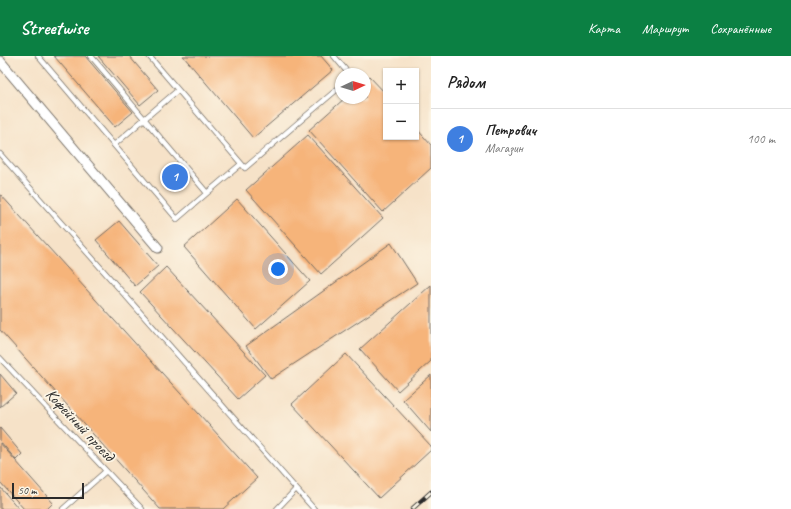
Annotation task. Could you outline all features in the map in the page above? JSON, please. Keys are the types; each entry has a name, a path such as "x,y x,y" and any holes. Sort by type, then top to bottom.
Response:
{"street":[{"path":"0,61 158,248"}],"lane":[{"path":"38,56 177,219 241,164"},
{"path":"91,56 207,192"},
{"path":"149,56 245,168 335,91"},
{"path":"334,56 344,68"},
{"path":"114,145 178,90"},
{"path":"0,154 314,509"},
{"name":"Кофейный проезд","path":"0,358 142,509"},
{"path":"63,509 106,471"},
{"path":"277,509 296,489"}],"building":[{"path":"54,56 85,56 133,112 115,127"},
{"path":"98,56 129,56 158,90 140,105"},
{"path":"183,56 321,56 333,70 253,138"},
{"path":"371,78 383,91 383,140 419,140 419,131 431,145 431,168 383,212 309,130 338,104 371,104"},
{"path":"308,135 383,218 321,274 246,190"},
{"path":"0,194 257,478 223,509 160,509 0,330"},
{"path":"237,199 310,281 256,329 184,247"},
{"path":"119,221 158,266 135,286 96,240"},
{"path":"391,243 417,283 271,379 246,346"},
{"path":"166,267 265,375 238,399 140,292"},
{"path":"431,285 431,361 398,391 360,349"},
{"path":"346,354 431,446 431,450 379,498 292,404"},
{"path":"0,374 16,393 0,407"},
{"path":"431,375 431,432 403,400"},
{"path":"0,428 22,454 16,460 0,441"},
{"path":"0,443 53,503 47,509 24,509 0,482"},
{"path":"0,487 19,509 0,509"}],"railway":[{"path":"412,509 431,492"}],"place":[{"name":"Петрович","path":"175,177"}]}
